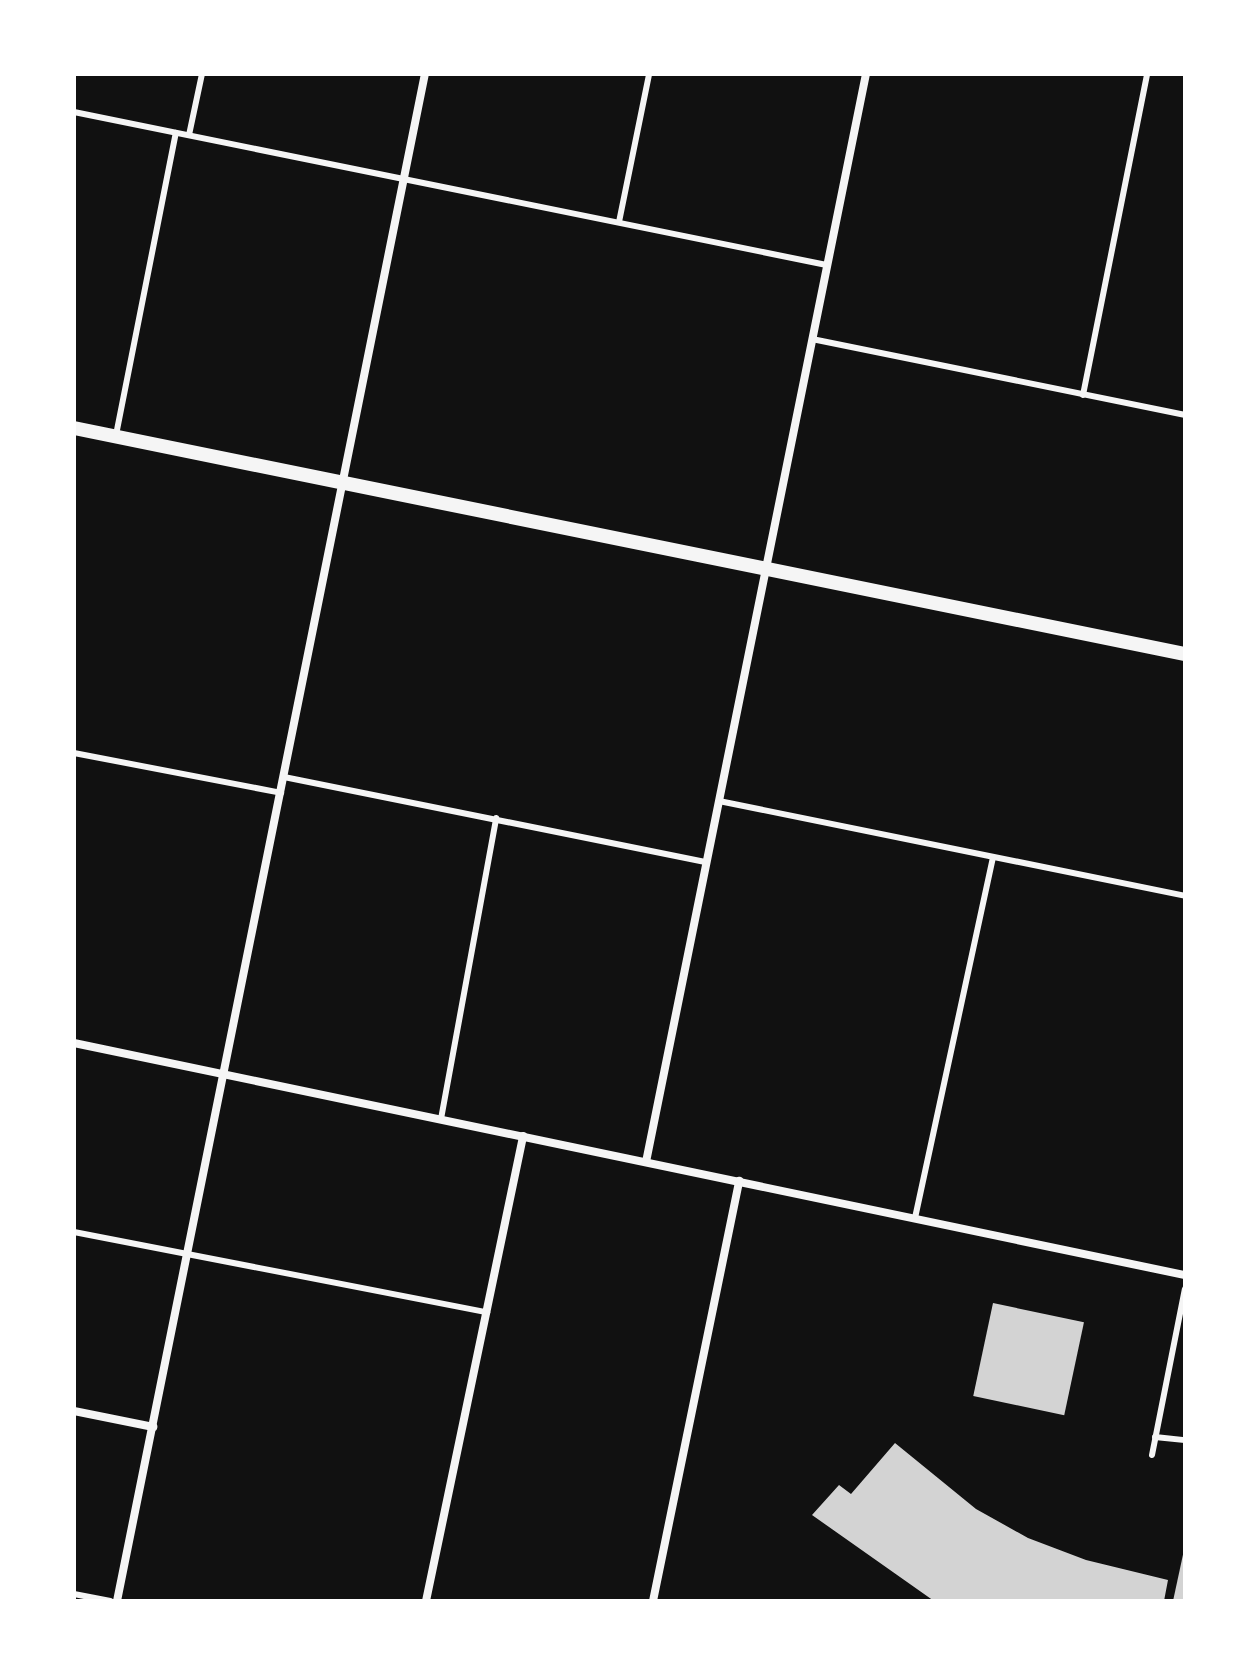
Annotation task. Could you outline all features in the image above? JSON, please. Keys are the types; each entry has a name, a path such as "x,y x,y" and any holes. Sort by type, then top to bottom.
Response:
{"street":[{"path":"117,1601 425,74"},
{"path":"646,1162 866,74"},
{"path":"74,428 1185,654"},
{"path":"74,1043 1185,1275"},
{"path":"426,1601 523,1136"},
{"path":"653,1601 739,1181"},
{"path":"74,1411 153,1427"}],"lane":[{"path":"189,135 202,74"},
{"path":"619,222 649,74"},
{"path":"1083,395 1147,74"},
{"path":"74,112 827,265"},
{"path":"116,436 176,133"},
{"path":"812,339 1185,415"},
{"path":"74,753 281,793"},
{"path":"284,777 707,862"},
{"path":"719,801 1185,896"},
{"path":"441,1119 496,818"},
{"path":"915,1218 993,857"},
{"path":"74,1232 487,1312"},
{"path":"1152,1455 1185,1289"},
{"path":"1155,1437 1185,1440"},
{"path":"74,1594 110,1601"}],"building":[{"path":"993,1303 1084,1322 1064,1415 973,1396"},
{"path":"895,1443 976,1509 1028,1538 1086,1560 1168,1580 1164,1601 934,1601 812,1515 839,1485 851,1494"},
{"path":"1184,1550 1185,1601 1173,1601"}]}
